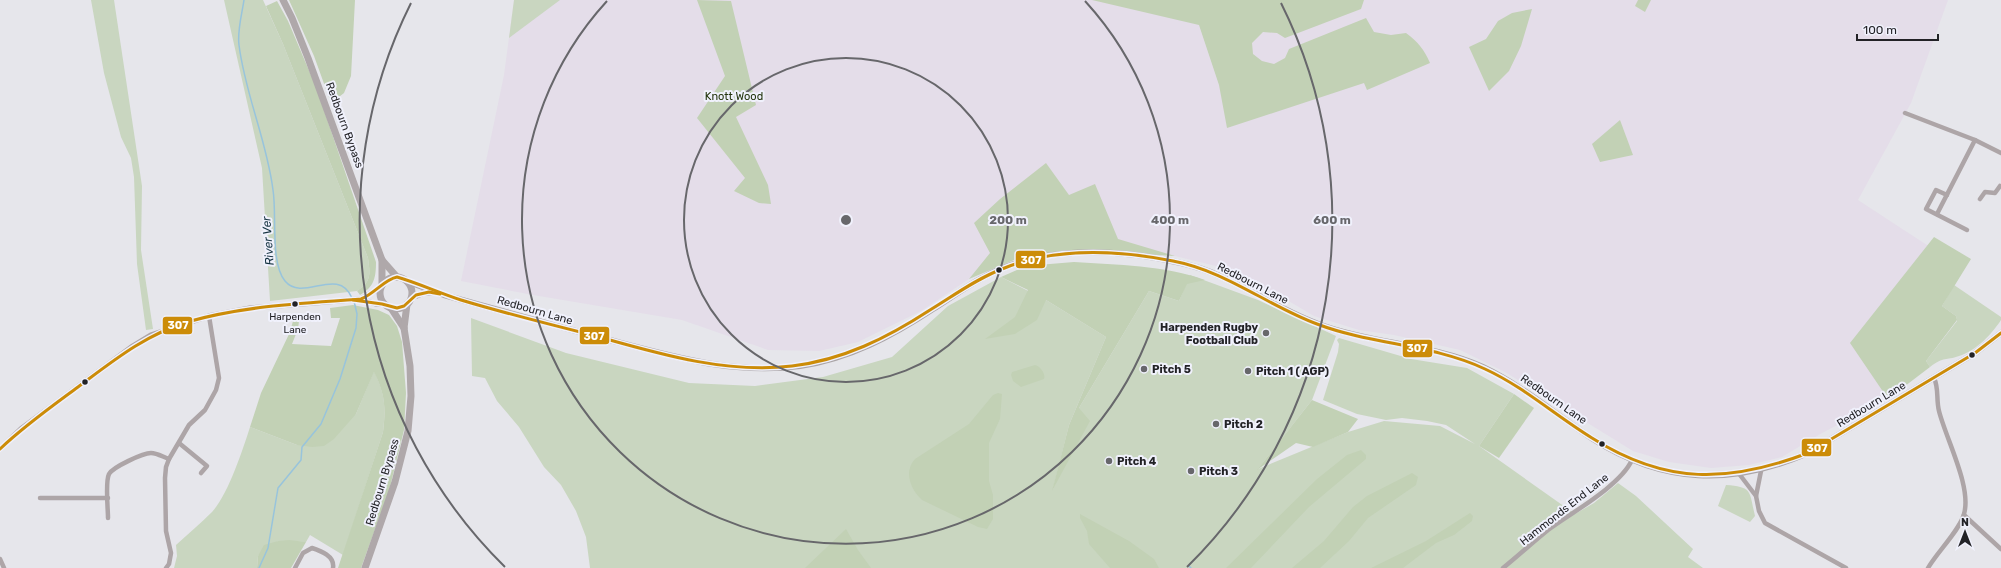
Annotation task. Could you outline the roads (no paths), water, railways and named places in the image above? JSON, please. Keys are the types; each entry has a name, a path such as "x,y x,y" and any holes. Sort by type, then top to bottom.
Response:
{"main road":[{"name":"Redbourn Bypass","path":"283,0 308,58 382,260 397,277"},
{"name":"Redbourn Lane","path":"406,281 435,292 680,359 725,367 766,369 800,366 821,361 873,344 906,326 980,279 1020,261 1042,256 1067,253 1109,254 1155,258 1179,262 1208,271 1300,317 1324,326 1443,354 1478,365 1519,387 1596,440 1632,460 1674,473 1703,476 1740,475 1761,471 1785,464 1808,453 1934,378 1987,345 2001,333"},
{"name":"Redbourn Bypass","path":"381,286 382,260"},
{"path":"397,277 406,281 411,288 409,301 400,308 391,308 384,304 380,297 381,286 390,278 397,277"},
{"name":"Redbourn Lane","path":"409,301 424,293 435,292"},
{"name":"Redbourn Bypass","path":"365,568 395,482 408,430 410,376 404,328 409,301"},
{"name":"Redbourn Bypass","path":"391,308 404,328"}],"street":[{"path":"1905,113 1975,140 2001,153"},
{"path":"1937,214 1975,140"},
{"path":"1980,199 1985,192 1995,193 2000,186"},
{"path":"1947,195 1936,190 1926,209 1967,230"},
{"path":"358,300 381,286"},
{"path":"0,449 21,429 151,335 209,316 251,308 346,300 358,300 376,304 384,304"},
{"path":"166,568 171,553 166,531 165,478 169,459 189,425 205,410 216,390 219,378 209,316"},
{"path":"1928,568 1964,515 1965,491 1938,409 1938,388 1934,378"},
{"path":"179,443 207,466 201,473"},
{"path":"108,518 108,476 117,466 148,453 154,453 169,459"},
{"name":"Hammonds End Lane","path":"1503,568 1548,531 1615,481 1627,469 1632,460"},
{"path":"1761,471 1756,496 1759,511 1765,523 1846,568"},
{"path":"1740,475 1756,496"},
{"path":"40,498 108,498"},
{"path":"1964,515 2001,549"},
{"path":"295,568 303,553 312,548 331,558 334,563 333,568"}],"waterway":[{"name":"River Ver","path":"244,0 239,28 239,45 246,81 270,172 274,200 277,263 280,273 285,281 292,287 301,288 329,284 338,285 346,289 352,298"},
{"name":"River Ver","path":"259,568 268,548 278,488 301,460 302,447 321,424 340,379 356,328 357,314 354,301"}],"place":[{"name":"Harpenden Lane","path":"295,304"},
{"name":"Harpenden Rugby Football Club","path":"1266,333"},
{"name":"Pitch 5","path":"1144,369"},
{"name":"Pitch 1 ( AGP)","path":"1248,371"},
{"name":"Pitch 2","path":"1216,424"},
{"name":"Pitch 4","path":"1109,461"},
{"name":"Pitch 3","path":"1191,471"}],"park label":[{"name":"Knott Wood","path":"734,96"}]}
